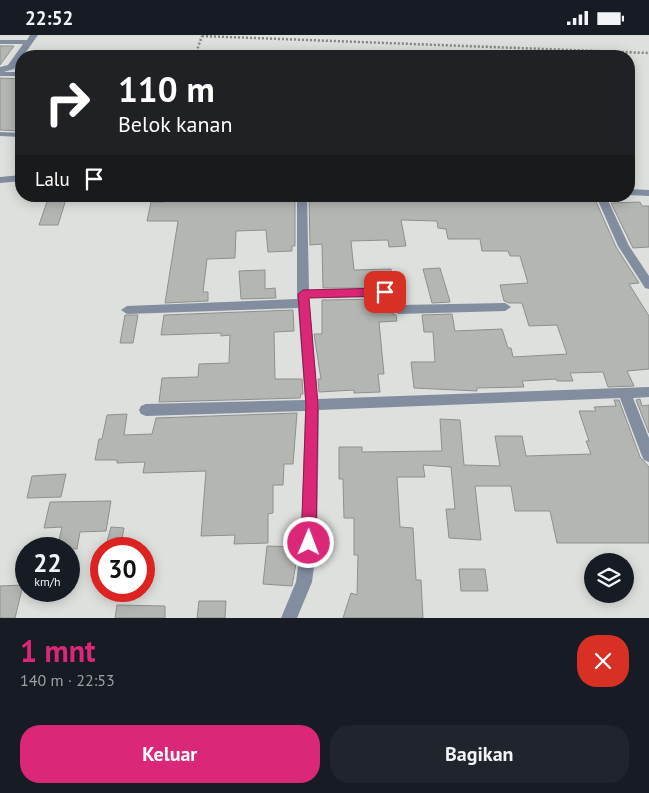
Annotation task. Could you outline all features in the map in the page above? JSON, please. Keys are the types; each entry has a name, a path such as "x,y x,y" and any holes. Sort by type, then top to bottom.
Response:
{"street":[{"path":"0,42 32,39"},
{"path":"23,50 32,39"},
{"path":"0,72 10,67 15,61"},
{"path":"0,180 15,179"},
{"path":"635,192 649,193"},
{"path":"289,618 304,582 309,543 312,405 304,298 302,202"},
{"path":"604,202 624,246 649,285"},
{"path":"128,311 385,292 391,294 395,308 399,310 505,307"},
{"path":"146,410 649,392"},
{"path":"625,394 649,456"}],"lane":[{"path":"0,72 15,73"},
{"path":"0,134 15,135"}],"path":[{"path":"198,50 202,35 574,50"},
{"path":"635,52 649,53"}],"building":[{"path":"0,46 14,46 0,65"},
{"path":"0,78 15,79 15,131 0,130"},
{"path":"47,202 65,202 58,225 39,225"},
{"path":"151,202 295,202 295,246 292,246 292,251 268,252 266,230 236,231 235,258 207,259 203,292 208,292 208,301 165,303 178,221 147,221"},
{"path":"309,202 596,202 616,247 639,283 629,284 649,316 649,369 627,371 634,386 608,387 603,372 570,373 573,381 557,381 556,379 522,381 524,387 477,388 477,391 414,388 411,362 435,362 433,332 424,332 422,315 452,314 455,331 502,329 513,357 567,354 557,325 529,326 522,303 504,301 500,285 528,283 520,256 510,256 508,251 482,251 480,239 448,239 446,229 438,228 437,221 401,220 406,246 389,247 388,240 351,241 354,270 391,269 393,288 323,288 322,244 310,245"},
{"path":"640,202 642,206 649,206 649,247 633,248 611,203"},
{"path":"440,268 450,302 432,303 423,269"},
{"path":"265,270 265,289 275,288 276,298 241,299 239,271"},
{"path":"384,299 389,312 396,315 397,321 379,322 384,374 378,374 380,392 354,393 354,390 319,392 318,379 321,379 314,334 322,334 322,300"},
{"path":"293,310 294,331 274,332 275,379 302,379 303,394 301,394 300,398 159,402 162,378 198,377 199,364 229,363 230,335 221,336 221,333 161,335 164,315"},
{"path":"125,315 138,315 133,343 120,343"},
{"path":"640,399 642,406 649,405 649,433 636,400"},
{"path":"614,400 619,400 640,457 649,467 649,543 557,543 550,511 515,511 511,486 475,486 481,540 449,538 446,509 455,509 451,467 423,465 425,477 397,477 400,527 413,528 416,580 421,580 423,618 343,618 351,593 357,595 358,555 354,555 354,518 344,518 343,479 339,479 339,447 362,447 362,452 442,451 440,419 460,420 464,465 500,466 495,436 522,436 526,456 591,454 586,441 589,441 579,411 596,411 594,407 616,406"},
{"path":"297,413 293,464 284,464 283,485 273,485 273,513 268,514 268,543 234,544 235,535 201,536 206,471 143,473 145,462 117,463 117,460 95,460 99,439 102,439 107,415 127,414 124,435 152,434 156,418"},
{"path":"66,474 61,497 27,498 32,476"},
{"path":"111,501 106,531 80,532 79,537 60,537 62,527 44,528 50,502"},
{"path":"111,527 124,528 122,537 108,537"},
{"path":"267,546 299,547 292,586 263,584"},
{"path":"459,569 485,569 488,591 461,591"},
{"path":"15,585 15,602 19,602 15,618 0,618 0,586"},
{"path":"199,601 226,601 225,618 197,618"},
{"path":"117,605 165,606 165,618 115,618"}],"route":[{"path":"309,543 312,405 303,294 385,292"}]}
